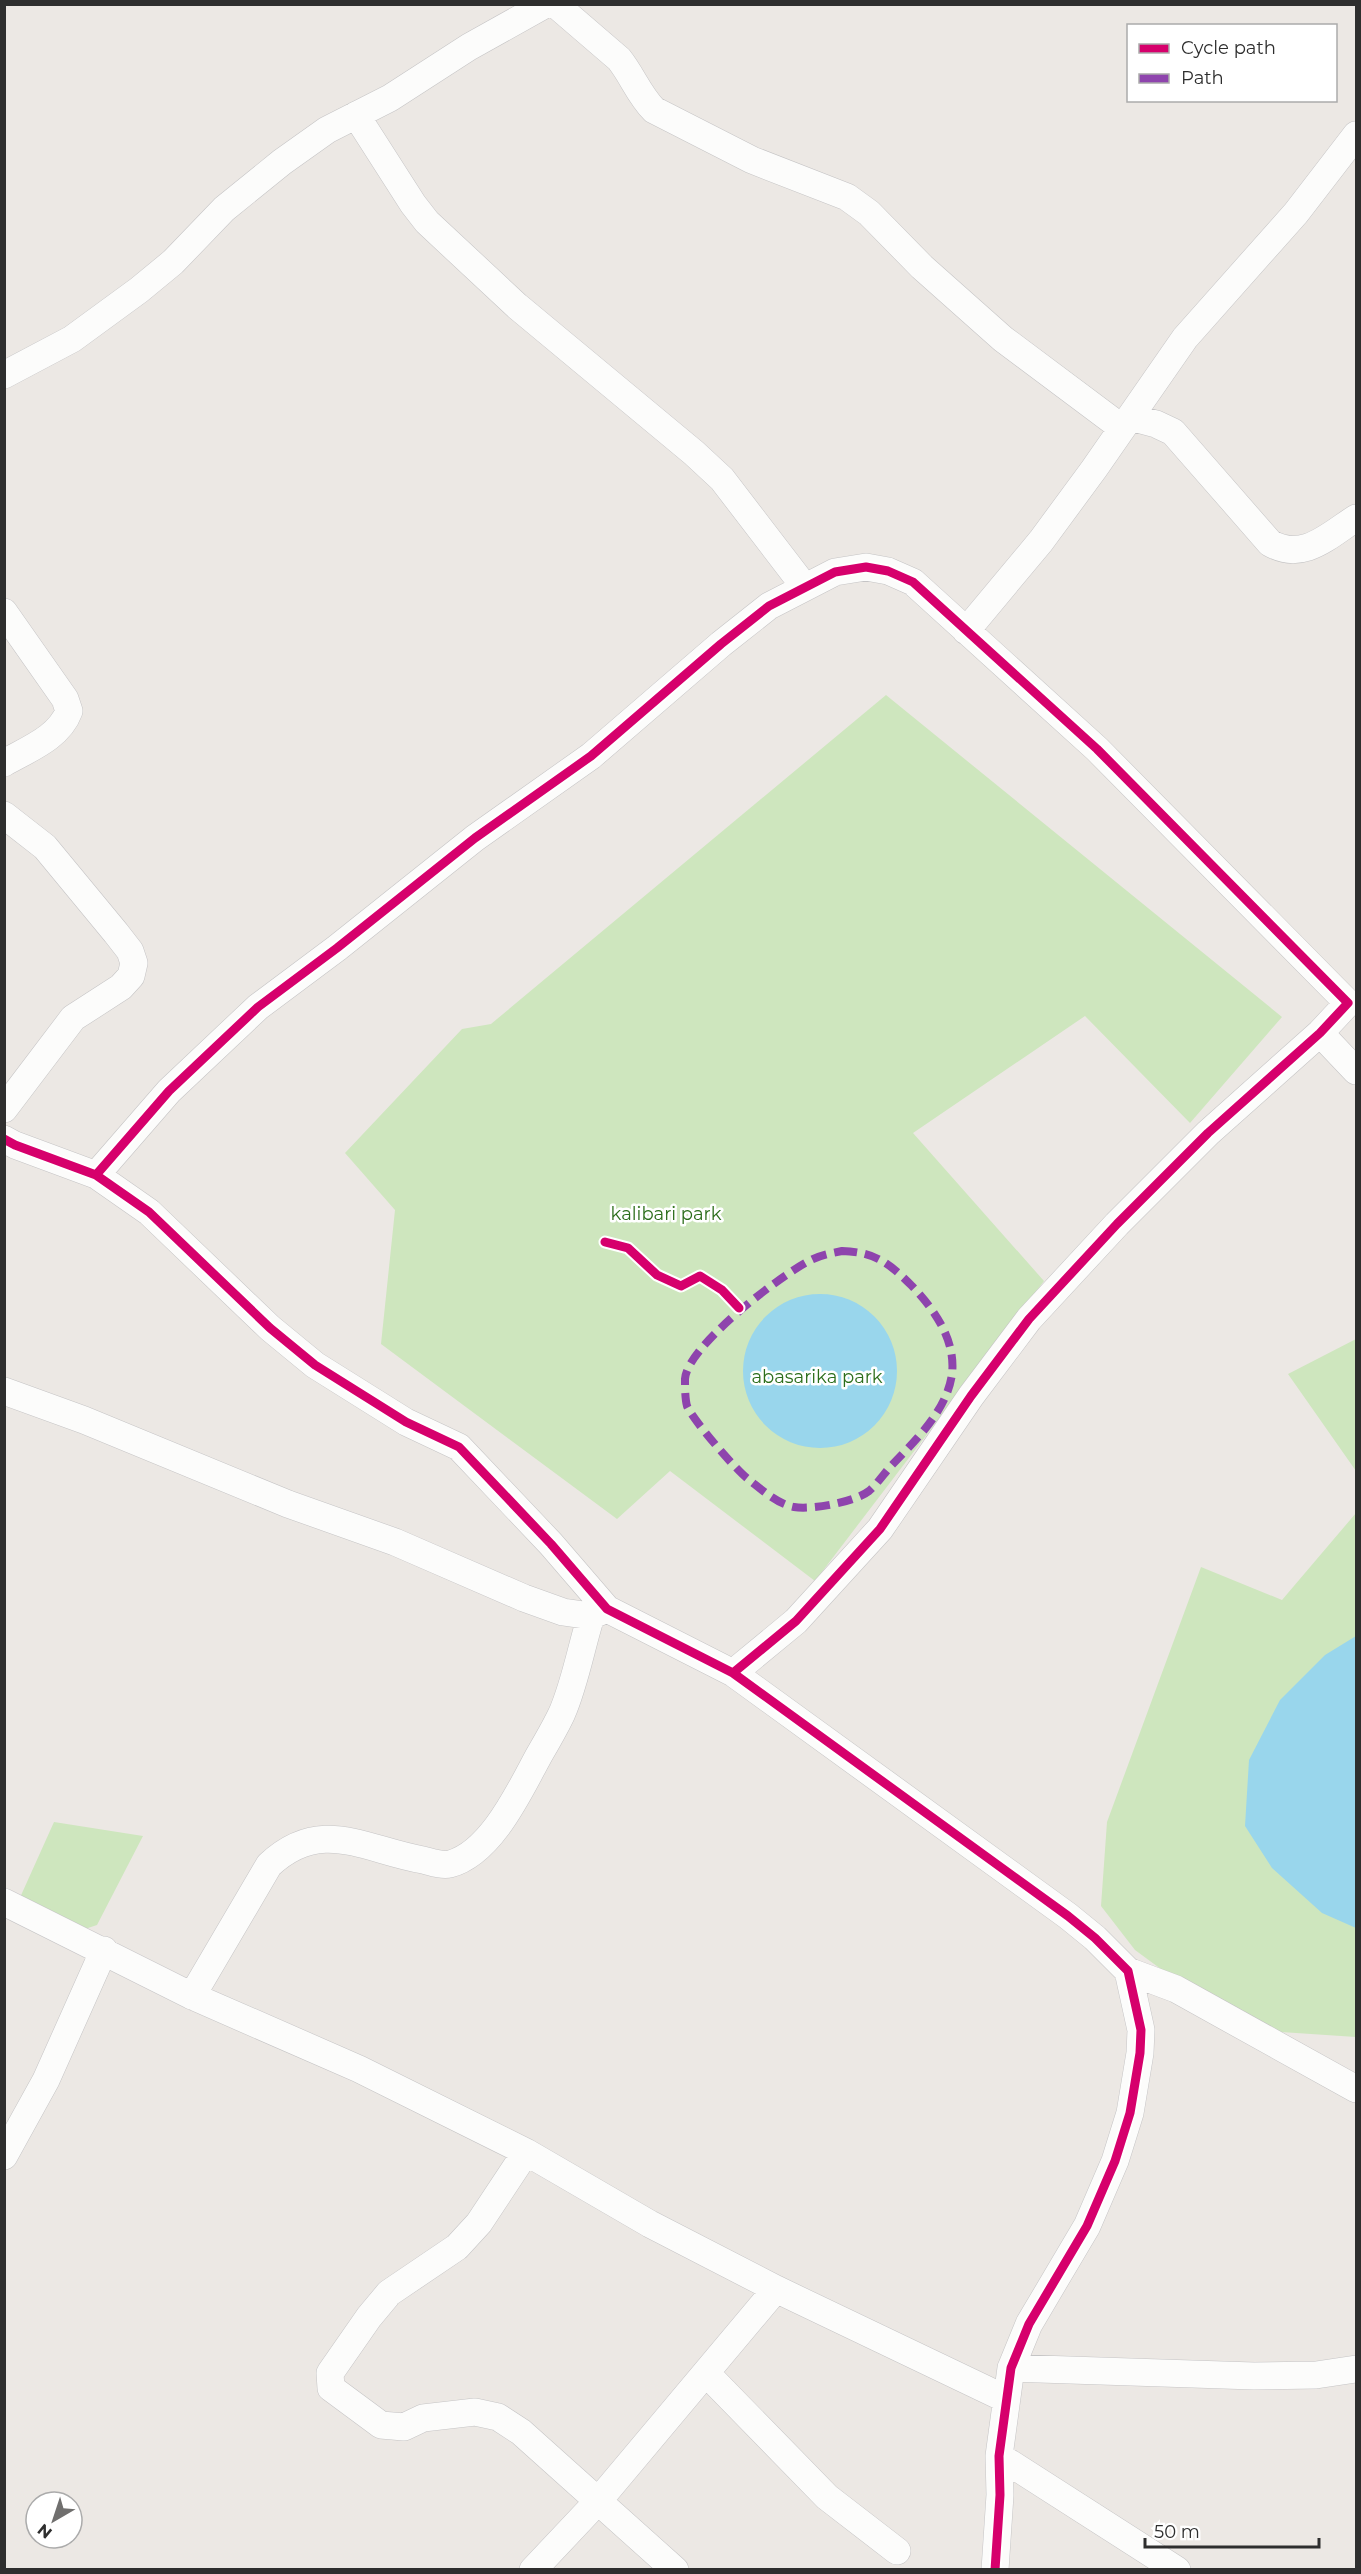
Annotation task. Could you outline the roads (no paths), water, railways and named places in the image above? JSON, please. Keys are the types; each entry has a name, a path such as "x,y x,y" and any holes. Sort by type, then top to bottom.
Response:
{"street":[{"path":"4,375 72,339 101,319 173,262 224,209 282,162 327,130 390,98 470,47 546,4"},
{"path":"555,4 620,59 644,100 654,110 752,160 847,196 869,213 922,267 1002,339 1126,423 1156,424 1173,432 1270,543 1281,549 1296,552 1314,545 1356,518"},
{"path":"356,115 427,222 517,306 694,453 722,479 804,586"},
{"path":"966,631 1041,541 1185,338 1296,213 1356,135"},
{"path":"96,1175 169,1091 258,1007 337,948 475,838 591,756 721,644 769,606 835,572 866,567 888,571 913,582 1097,749 1352,999 1320,1033 1208,1133 1029,1319 984,1377 880,1529 796,1622 734,1673"},
{"path":"4,612 65,699 69,711 65,723 57,732 4,763"},
{"path":"4,815 45,848 130,951 134,963 131,976 120,987 73,1018 4,1109"},
{"path":"1320,1033 1356,1071"},
{"path":"8,1146 96,1175 149,1212 270,1328 315,1365 406,1422 459,1447 551,1544 599,1613"},
{"path":"4,1391 84,1420 288,1504 395,1542 524,1598 563,1612 599,1613 734,1673 1068,1916 1095,1938 1128,1971 1176,1989 1356,2089"},
{"path":"192,1996 269,1865 281,1854 302,1844 327,1838 351,1839 388,1853 447,1865 465,1858 481,1846 510,1808 562,1713 599,1613"},
{"path":"4,1902 192,1996 359,2069 526,2152 650,2224 776,2289 1006,2399"},
{"path":"4,2156 46,2080 104,1950"},
{"path":"995,2570 1000,2495 999,2456 1011,2368 1029,2324 1087,2226 1115,2161 1130,2113 1142,2030 1128,1971"},
{"path":"526,2152 479,2223 457,2247 389,2293 369,2317 330,2373 331,2388 381,2425 404,2427 423,2418 475,2412 498,2417 521,2432 675,2570"},
{"path":"532,2570 599,2500 776,2289"},
{"path":"1011,2368 1254,2376 1316,2375 1356,2369"},
{"path":"706,2373 827,2497 897,2551"},
{"path":"999,2456 1177,2570"}],"water":[{"path":"820,1294 849,1300 863,1307 874,1317 884,1328 891,1342 897,1371 891,1400 884,1414 874,1425 863,1435 849,1442 820,1448 791,1442 777,1435 766,1425 756,1414 749,1400 743,1371 749,1342 756,1328 766,1317 777,1307 791,1300"},
{"path":"1356,1636 1356,1928 1322,1913 1272,1868 1245,1826 1249,1760 1280,1700 1325,1655"}],"park label":[{"name":"kalibari park","path":"666,1214"},
{"name":"abasarika park","path":"817,1377"}]}
